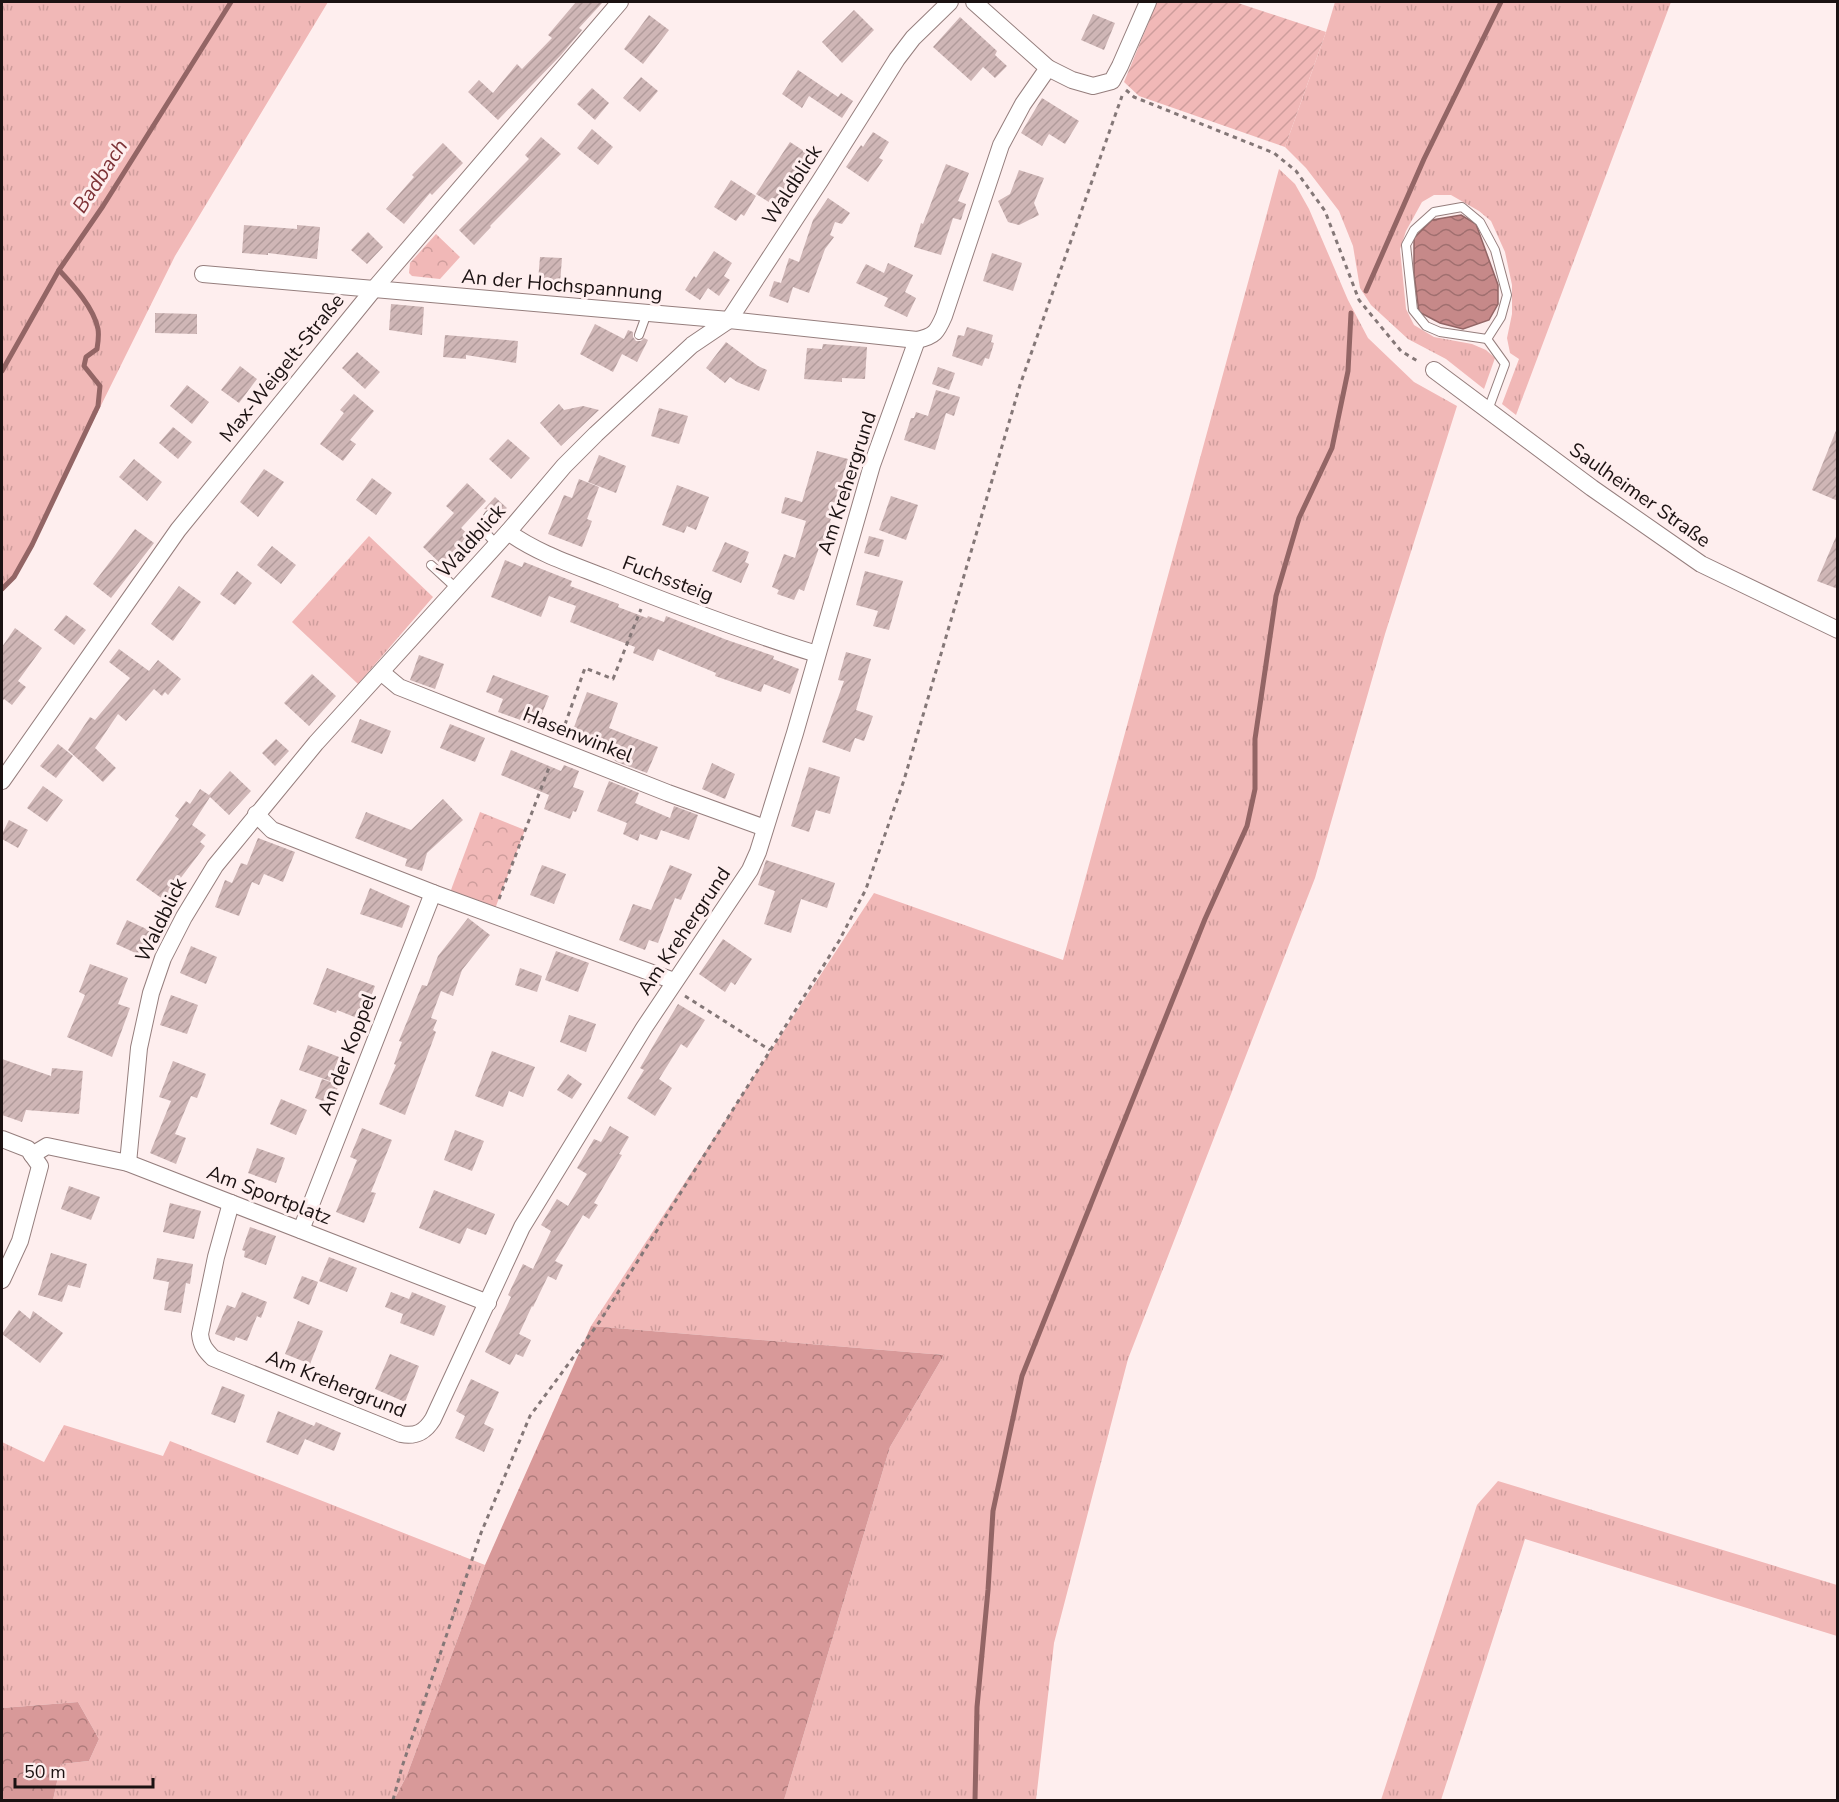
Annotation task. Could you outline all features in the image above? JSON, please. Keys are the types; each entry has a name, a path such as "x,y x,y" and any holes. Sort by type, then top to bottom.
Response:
{"street":[{"name":"Max-Weigelt-Straße","path":"2,781 178,530 374,289 620,2"},
{"name":"Waldblick","path":"128,1163 139,1048 151,993 163,958 197,892 214,866 256,814 564,466 692,345 729,320 897,59 913,38 950,2"},
{"path":"974,2 1048,68 1072,80 1093,86 1112,81 1148,2"},
{"path":"917,340 928,338 937,331 1001,145 1023,104 1048,68"},
{"name":"An der Hochspannung","path":"203,274 729,320 917,340"},
{"name":"Am Krehergrund","path":"231,1203 216,1257 200,1334 201,1343 206,1351 213,1358 401,1434 411,1436 421,1433 429,1426 522,1227 672,984 750,870 758,852 795,733 872,465 917,340"},
{"name":"Saulheimer Straße","path":"1434,370 1592,488 1701,564 1838,630"},
{"name":"Fuchssteig","path":"502,538 647,594 817,654"},
{"name":"Hasenwinkel","path":"381,672 399,687 668,794 765,828"},
{"path":"256,814 272,830 672,984"},
{"name":"An der Koppel","path":"301,1230 433,893"},
{"path":"2,1139 27,1149 40,1166 20,1241 2,1280"},
{"name":"Am Sportplatz","path":"32,1155 47,1146 128,1163 488,1302"}],"lane":[{"path":"1487,339 1501,317 1507,295 1495,250 1480,222 1462,207 1434,212 1414,230 1406,245 1413,310 1426,326 1440,332 1487,339 1505,364 1488,410"},
{"path":"639,336 647,314"},
{"path":"489,515 483,524 484,529 502,538"},
{"path":"431,565 457,589"}],"path":[{"path":"393,1800 481,1533 530,1416 600,1321 840,941 866,889 904,780 1020,385 1124,88 1134,98 1274,153 1296,171 1325,210 1359,300 1401,351 1434,370"},
{"path":"493,914 585,668 613,679 647,594"},
{"path":"672,984 770,1050"}],"green space":[{"path":"2,2 328,2 175,256 18,573 2,589"},
{"path":"1157,2 1235,2 1326,32 1285,147 1139,96 1124,82"},
{"path":"1335,2 1671,2 1516,415 1502,404 1519,359 1510,353 1507,338 1512,314 1512,285 1505,252 1491,221 1479,211 1451,195 1434,195 1422,202 1406,231 1400,249 1406,309 1414,325 1434,337 1472,344 1486,350 1495,358 1484,389 1446,359 1408,339 1371,305 1360,288 1353,246 1339,211 1306,168 1285,147"},
{"path":"1279,169 1295,184 1309,209 1348,300 1368,338 1414,382 1457,406 1385,634 1315,878 1128,1359 1054,1643 1036,1800 784,1800 890,1447 944,1355 591,1326 874,893 1063,960"},
{"path":"436,234 460,257 440,279 412,276 409,273 410,263"},
{"path":"369,536 433,597 358,684 292,622"},
{"path":"480,812 525,830 493,914 448,898"},
{"path":"591,1326 944,1355 890,1447 784,1800 394,1800 407,1775 485,1565"},
{"path":"64,1425 163,1456 170,1441 485,1565 407,1775 394,1800 53,1800 61,1764 89,1761 99,1739 78,1702 2,1708 2,1442 44,1462"},
{"path":"1498,1481 1837,1585 1837,1636 1525,1539 1441,1800 1381,1800 1477,1505"},
{"path":"78,1702 99,1739 89,1761 61,1764 53,1800 2,1800 2,1708"}],"water":[{"path":"1461,215 1476,224 1498,285 1498,304 1489,320 1463,329 1440,323 1419,312 1414,274 1414,238 1432,220"}],"building":[{"path":"576,2 603,2 579,28 582,30 561,55 498,120 468,92 479,80 493,93 517,64 522,69 552,38 548,35"},
{"path":"854,10 874,30 842,63 822,42"},
{"path":"1093,14 1115,23 1104,50 1081,40"},
{"path":"649,15 669,30 643,64 624,49"},
{"path":"960,17 997,51 995,55 1007,66 995,78 983,67 971,81 933,47"},
{"path":"798,70 838,97 841,93 853,101 842,118 809,96 802,108 782,94"},
{"path":"641,77 658,91 640,112 623,98"},
{"path":"592,88 609,103 595,120 577,104"},
{"path":"1042,98 1079,121 1065,144 1049,134 1042,146 1021,133"},
{"path":"592,129 613,147 598,165 577,148"},
{"path":"873,132 889,142 879,158 883,160 868,182 846,167"},
{"path":"541,137 561,154 474,245 459,230 529,159 525,155"},
{"path":"790,142 813,157 799,178 795,176 775,206 756,194"},
{"path":"443,143 463,163 432,195 430,193 404,224 386,209 414,177 412,175"},
{"path":"946,164 969,173 958,201 966,204 961,220 953,218 941,255 914,247 921,223 923,224"},
{"path":"1019,170 1044,178 1034,203 1039,215 1019,225 1008,222 998,201 1010,194"},
{"path":"731,180 756,196 744,216 741,214 736,221 714,207"},
{"path":"828,198 850,213 842,224 835,222 830,235 834,237 825,249 809,293 793,287 788,303 769,296 774,281 781,283 789,258 799,262 813,220"},
{"path":"244,225 297,229 297,225 320,227 317,259 268,253 268,255 242,253"},
{"path":"368,232 383,247 367,264 351,250"},
{"path":"714,251 732,263 724,276 730,280 719,296 708,288 700,300 685,290"},
{"path":"992,253 1022,263 1013,291 983,281"},
{"path":"540,257 562,258 560,283 538,281"},
{"path":"888,263 913,275 905,292 916,298 907,317 884,306 888,298 856,283 866,264 884,273"},
{"path":"391,304 424,307 422,335 389,330"},
{"path":"155,313 197,314 197,334 155,333"},
{"path":"595,324 624,339 628,330 633,332 636,341 644,338 648,340 637,362 622,354 613,372 580,354"},
{"path":"967,327 993,335 991,342 994,343 989,359 985,358 982,366 952,356 958,335 964,336"},
{"path":"445,335 518,341 516,363 466,355 466,359 443,357"},
{"path":"726,342 767,370 759,391 730,377 725,383 706,368"},
{"path":"823,344 867,347 865,379 842,378 842,382 804,379 807,348 822,349"},
{"path":"357,352 380,372 365,389 342,368"},
{"path":"240,366 257,379 239,403 221,390"},
{"path":"938,367 955,373 949,390 932,384"},
{"path":"187,385 209,402 192,424 170,406"},
{"path":"936,390 960,397 954,416 946,413 935,450 904,440 911,418 914,418 916,412 928,416"},
{"path":"354,394 374,411 350,440 356,444 343,461 320,444 344,413 340,410"},
{"path":"559,404 564,410 583,406 599,410 561,446 540,423"},
{"path":"659,408 688,416 679,444 651,436"},
{"path":"173,427 192,442 178,459 159,443"},
{"path":"1838,429 1838,501 1812,490"},
{"path":"508,439 530,458 511,479 489,459"},
{"path":"817,451 848,459 830,522 835,523 828,547 820,545 804,591 799,589 794,600 777,594 779,590 772,587 784,554 795,558 806,521 781,513 785,497 802,502"},
{"path":"599,455 626,466 616,493 588,482"},
{"path":"134,459 162,482 147,501 119,477"},
{"path":"264,469 284,482 258,517 240,502"},
{"path":"372,478 392,493 376,515 356,500"},
{"path":"579,479 599,487 587,519 592,521 582,547 548,534 564,495 572,498"},
{"path":"467,483 486,501 461,528 469,535 441,564 423,547 454,513 446,506"},
{"path":"677,485 709,497 696,530 687,526 684,533 662,525"},
{"path":"891,496 918,505 906,540 879,530"},
{"path":"495,497 507,508 495,521 493,510 484,509"},
{"path":"135,529 154,543 111,598 93,584"},
{"path":"1838,532 1838,589 1817,581"},
{"path":"869,536 884,540 879,557 864,553"},
{"path":"725,542 749,552 745,562 749,564 741,583 712,571"},
{"path":"272,546 296,565 281,584 257,565"},
{"path":"505,560 522,567 524,562 572,581 570,586 619,604 618,607 647,618 648,616 664,622 666,616 774,656 773,659 799,669 790,694 764,684 761,692 715,676 716,673 658,649 653,661 633,653 635,647 570,622 576,606 549,596 541,617 491,597"},
{"path":"237,571 252,583 235,605 220,594"},
{"path":"865,571 903,581 889,630 873,626 878,611 856,605"},
{"path":"179,586 201,602 173,641 151,624"},
{"path":"66,615 86,630 74,645 54,630"},
{"path":"15,628 42,648 18,681 26,687 12,705 4,699 2,702 2,647"},
{"path":"119,649 149,671 158,660 181,679 168,695 165,692 162,696 154,689 126,721 118,714 95,748 116,768 103,782 68,750 90,717 95,720 130,678 109,662"},
{"path":"846,652 871,659 856,710 873,716 864,741 855,738 850,752 822,742 844,681 838,680"},
{"path":"419,655 444,664 435,689 410,680"},
{"path":"312,674 336,696 309,726 284,703"},
{"path":"493,675 549,696 537,726 498,712 503,699 486,692"},
{"path":"587,692 618,703 609,728 658,747 647,773 617,762 611,758 613,753 570,738"},
{"path":"360,719 391,731 382,754 351,742"},
{"path":"450,724 485,738 475,762 440,748"},
{"path":"276,739 289,751 275,766 262,753"},
{"path":"58,744 73,756 56,778 40,766"},
{"path":"511,750 561,771 564,765 579,771 573,787 584,791 576,812 573,811 570,819 544,809 549,795 501,775"},
{"path":"712,763 735,774 725,799 702,789"},
{"path":"809,767 840,777 830,814 816,810 809,832 791,826"},
{"path":"230,771 251,791 229,815 210,797 192,825 206,835 200,842 205,846 164,900 136,880 179,819 175,816 186,801 190,804 200,789 209,795"},
{"path":"609,781 639,793 635,803 670,818 674,806 698,815 689,840 661,830 657,840 640,834 638,841 623,834 627,823 597,811"},
{"path":"43,786 63,800 47,822 27,808"},
{"path":"443,799 463,820 427,853 422,871 405,866 407,859 355,838 366,812 411,830"},
{"path":"9,820 28,830 18,848 2,839"},
{"path":"258,838 295,852 283,882 264,874 259,885 252,882 239,916 215,907 225,880 232,883 241,863 247,865"},
{"path":"766,860 835,883 827,908 801,899 791,933 764,924 775,891 758,885"},
{"path":"542,865 566,874 554,904 530,895"},
{"path":"670,865 692,874 681,900 675,898 658,943 649,940 645,950 619,940 633,904 651,910"},
{"path":"370,888 410,906 402,928 360,914"},
{"path":"468,918 490,935 462,970 453,996 441,991 431,1018 437,1020 433,1030 436,1032 405,1115 379,1104 396,1065 394,1064 402,1042 399,1041 422,985 427,986 438,956"},
{"path":"127,920 153,932 142,956 116,944"},
{"path":"723,939 752,959 735,985 731,982 725,992 699,974"},
{"path":"191,946 217,957 206,984 180,973"},
{"path":"556,951 589,963 578,992 545,980"},
{"path":"90,964 128,978 118,1004 130,1008 112,1057 67,1037 85,995 79,992"},
{"path":"327,968 375,986 362,1020 313,1004"},
{"path":"520,968 542,976 537,992 515,985"},
{"path":"171,995 198,1005 187,1034 160,1025"},
{"path":"678,1004 705,1020 687,1048 681,1044 659,1079 672,1088 655,1116 627,1098 644,1070 640,1068"},
{"path":"569,1015 596,1024 586,1052 560,1042"},
{"path":"308,1045 339,1057 330,1081 299,1070"},
{"path":"492,1051 535,1067 523,1097 509,1091 503,1107 475,1096"},
{"path":"2,1059 51,1076 52,1068 83,1071 79,1114 26,1110 22,1122 2,1115"},
{"path":"173,1061 206,1074 197,1098 191,1096 175,1134 186,1138 176,1164 150,1153 171,1101 159,1097"},
{"path":"568,1074 582,1084 572,1099 557,1090"},
{"path":"322,1079 339,1085 331,1104 315,1098"},
{"path":"281,1099 307,1110 296,1135 270,1124"},
{"path":"610,1126 629,1137 619,1154 622,1155 594,1203 598,1205 589,1219 583,1215 555,1261 563,1265 556,1280 548,1276 519,1334 531,1340 523,1357 516,1354 510,1365 485,1352 511,1297 508,1295 523,1264 533,1269 551,1231 541,1225 557,1199 568,1206 587,1174 577,1168 594,1139 601,1142"},
{"path":"362,1128 392,1140 371,1192 376,1193 364,1223 336,1212 357,1160 350,1157"},
{"path":"455,1130 484,1141 472,1171 444,1160"},
{"path":"257,1148 285,1158 276,1183 248,1173"},
{"path":"69,1186 100,1197 91,1220 61,1209"},
{"path":"434,1190 495,1214 486,1235 467,1228 460,1244 419,1228"},
{"path":"170,1203 201,1211 194,1239 163,1232"},
{"path":"250,1227 276,1236 266,1265 244,1257 245,1251 242,1250"},
{"path":"51,1253 87,1264 80,1288 68,1285 62,1302 38,1295"},
{"path":"329,1257 357,1268 347,1292 319,1281"},
{"path":"157,1258 193,1264 190,1284 186,1283 181,1313 164,1310 169,1282 153,1279"},
{"path":"302,1276 318,1282 309,1305 293,1298"},
{"path":"242,1292 267,1302 261,1318 257,1316 247,1341 236,1337 234,1341 215,1334 227,1305 235,1308"},
{"path":"391,1292 409,1299 412,1292 446,1306 434,1336 400,1323 403,1314 385,1307"},
{"path":"19,1310 30,1319 33,1311 63,1333 40,1363 2,1334"},
{"path":"298,1321 323,1331 310,1364 285,1354"},
{"path":"390,1354 419,1366 405,1402 375,1389"},
{"path":"471,1379 499,1392 484,1424 494,1429 484,1452 455,1438 465,1416 456,1411"},
{"path":"222,1386 245,1395 235,1423 211,1414"},
{"path":"278,1411 314,1426 316,1422 341,1433 334,1451 305,1439 298,1455 266,1442"}],"waterway":[{"name":"Badbach","path":"2,371 59,270 103,206 231,2"},
{"path":"1366,291 1424,159 1501,2"},
{"path":"2,589 14,577 32,545 98,406 100,386 84,366 86,357 97,349 96,321 82,297 59,270"},
{"path":"975,1800 977,1707 993,1511 1022,1376 1205,919 1247,826 1255,789 1255,739 1276,596 1299,518 1332,448 1348,371 1351,313"}]}
